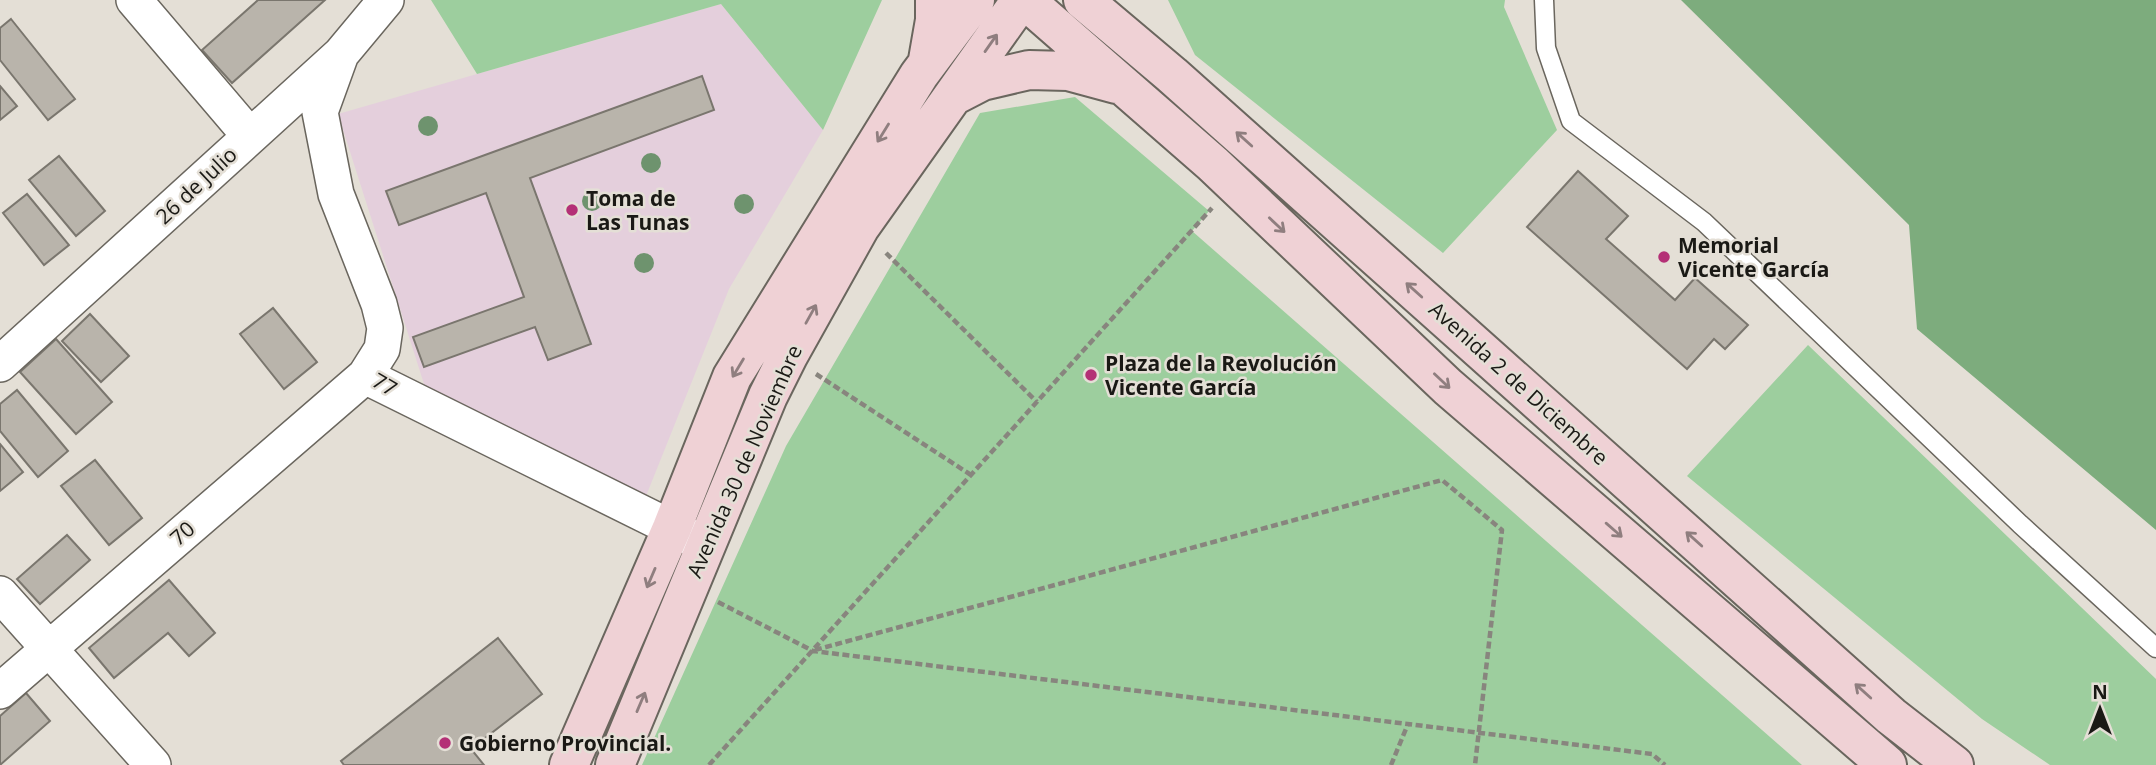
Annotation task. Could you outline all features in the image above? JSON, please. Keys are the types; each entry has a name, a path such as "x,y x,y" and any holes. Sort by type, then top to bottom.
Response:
{"main road":[{"path":"927,63 936,20 936,0"},
{"name":"Avenida 30 de Noviembre","path":"569,765 672,528 732,377 927,63 975,0"},
{"path":"1023,0 1125,86 1234,184 1448,387 1868,760"},
{"name":"Avenida 30 de Noviembre","path":"615,765 768,396 788,356 860,227 1023,0"},
{"name":"Avenida 2 de Diciembre","path":"1083,0 1515,379 1891,716 1954,765"},
{"path":"1115,0 1129,39"},
{"path":"953,96 982,81 1029,70 1068,71 1125,86"}],"street":[{"path":"134,0 249,135"},
{"name":"26 de Julio","path":"0,364 341,54 386,0"},
{"name":"77","path":"341,54 320,112 336,194 379,304 385,328 382,349 365,376 707,545"},
{"name":"70","path":"0,691 365,376"},
{"path":"0,594 153,765"},
{"path":"1868,760 1891,716"}],"lane":[{"path":"1544,0 1546,47 1571,121 1704,222 2020,524 2156,648"}],"path":[{"path":"709,765 1234,184"},
{"path":"860,227 1037,402"},
{"path":"788,356 971,475"},
{"path":"813,651 1442,480 1502,530 1475,765"},
{"path":"689,587 813,651 1652,754 1665,765"},
{"path":"1391,765 1408,724"}],"shaded area":[{"name":"Toma de Las Tunas","path":"721,4 823,130 729,289 646,496 425,387 338,114"}],"green space":[{"path":"431,0 882,0 823,130 721,4 477,74"},
{"path":"1168,0 1505,0 1504,7 1557,130 1443,253 1195,55"},
{"path":"1681,0 2156,0 2156,530 1917,329 1909,225"},
{"name":"Plaza de la Revolución Vicente García","path":"1075,97 1209,211 1192,231 1802,765 642,765 786,446 980,113"},
{"path":"1808,345 2156,679 2156,765 2050,765 1982,719 1687,476"}],"building":[{"path":"258,0 325,0 232,83 202,50"},
{"path":"11,19 75,99 48,120 0,60 0,28"},
{"path":"702,76 714,110 530,178 591,344 548,360 535,327 424,367 413,337 524,297 486,193 399,225 386,191"},
{"path":"0,86 17,106 0,120"},
{"path":"59,156 105,211 76,236 29,180"},
{"path":"1578,171 1628,216 1606,239 1675,300 1695,278 1748,325 1725,349 1714,339 1687,369 1527,227"},
{"path":"27,194 69,245 44,265 3,213"},
{"path":"273,308 317,362 284,389 240,334"},
{"path":"90,314 129,356 101,382 62,341"},
{"path":"56,339 112,402 76,434 20,372"},
{"path":"17,390 68,451 38,477 0,431 0,404"},
{"path":"0,444 23,472 0,491"},
{"path":"95,460 142,518 109,545 61,486"},
{"path":"67,535 90,560 40,604 17,579"},
{"path":"169,580 215,633 189,656 168,633 114,678 89,648"},
{"path":"498,638 542,694 471,749 484,765 344,765 341,761"},
{"path":"26,693 50,721 0,765 0,716"}],"place":[{"name":"Toma de Las Tunas","path":"572,210"},
{"name":"Memorial Vicente García","path":"1664,257"},
{"name":"Plaza de la Revolución Vicente García","path":"1091,375"},
{"name":"Gobierno Provincial.","path":"445,743"}]}
